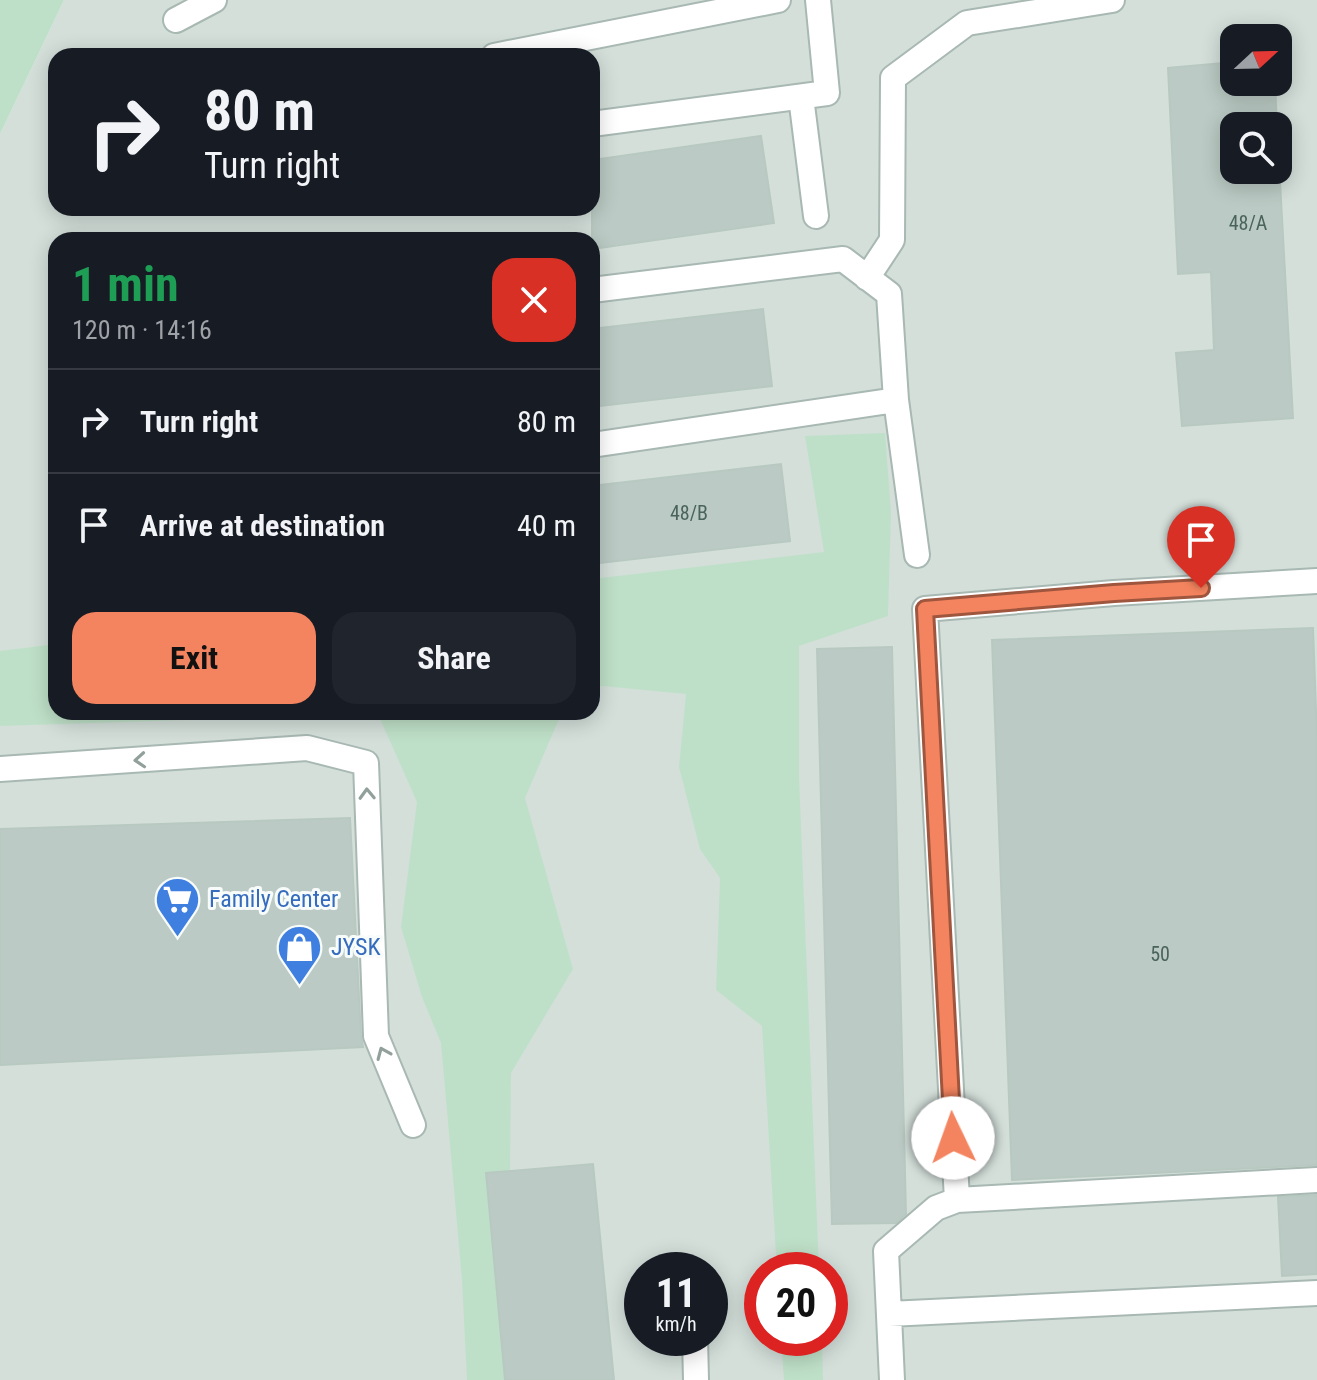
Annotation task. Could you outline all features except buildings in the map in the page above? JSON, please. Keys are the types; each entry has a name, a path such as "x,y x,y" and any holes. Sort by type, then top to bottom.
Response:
{"lane":[{"path":"176,20 214,0"},
{"path":"535,48 778,0"},
{"path":"600,123 827,93 818,0"},
{"path":"867,278 892,240 893,78 967,23 1112,0"},
{"path":"801,97 816,216"},
{"path":"600,289 843,259 889,294 896,400 917,555"},
{"path":"600,444 896,400"},
{"path":"957,1200 925,609 1114,593 1317,581"},
{"path":"0,769 307,748 366,763 376,1036 413,1125"},
{"path":"892,1380 886,1251 936,1208 957,1200 1317,1180"},
{"path":"889,1314 1317,1293"},
{"path":"695,1356 696,1380"}],"shaded area":[{"path":"64,0 1317,0 1317,1380 0,1380 0,134"}],"green space":[{"path":"0,0 64,0 0,134"},
{"path":"885,433 891,512 888,616 799,646 799,776 818,1252 776,1252 762,1026 716,990 720,878 700,849 679,767 686,694 600,686 600,578 824,552 805,436"},
{"path":"48,645 48,720 189,720 0,726 0,651"},
{"path":"381,720 559,720 525,798 573,969 511,1073 508,1380 467,1380 462,1280 441,1043 422,997 401,927 417,802"},
{"path":"782,1356 822,1356 823,1380 784,1380"}],"place":[{"name":"Family Center","path":"178,938"},
{"name":"JYSK","path":"300,986"}],"route":[{"path":"953,1138 925,609 1201,588"}]}
